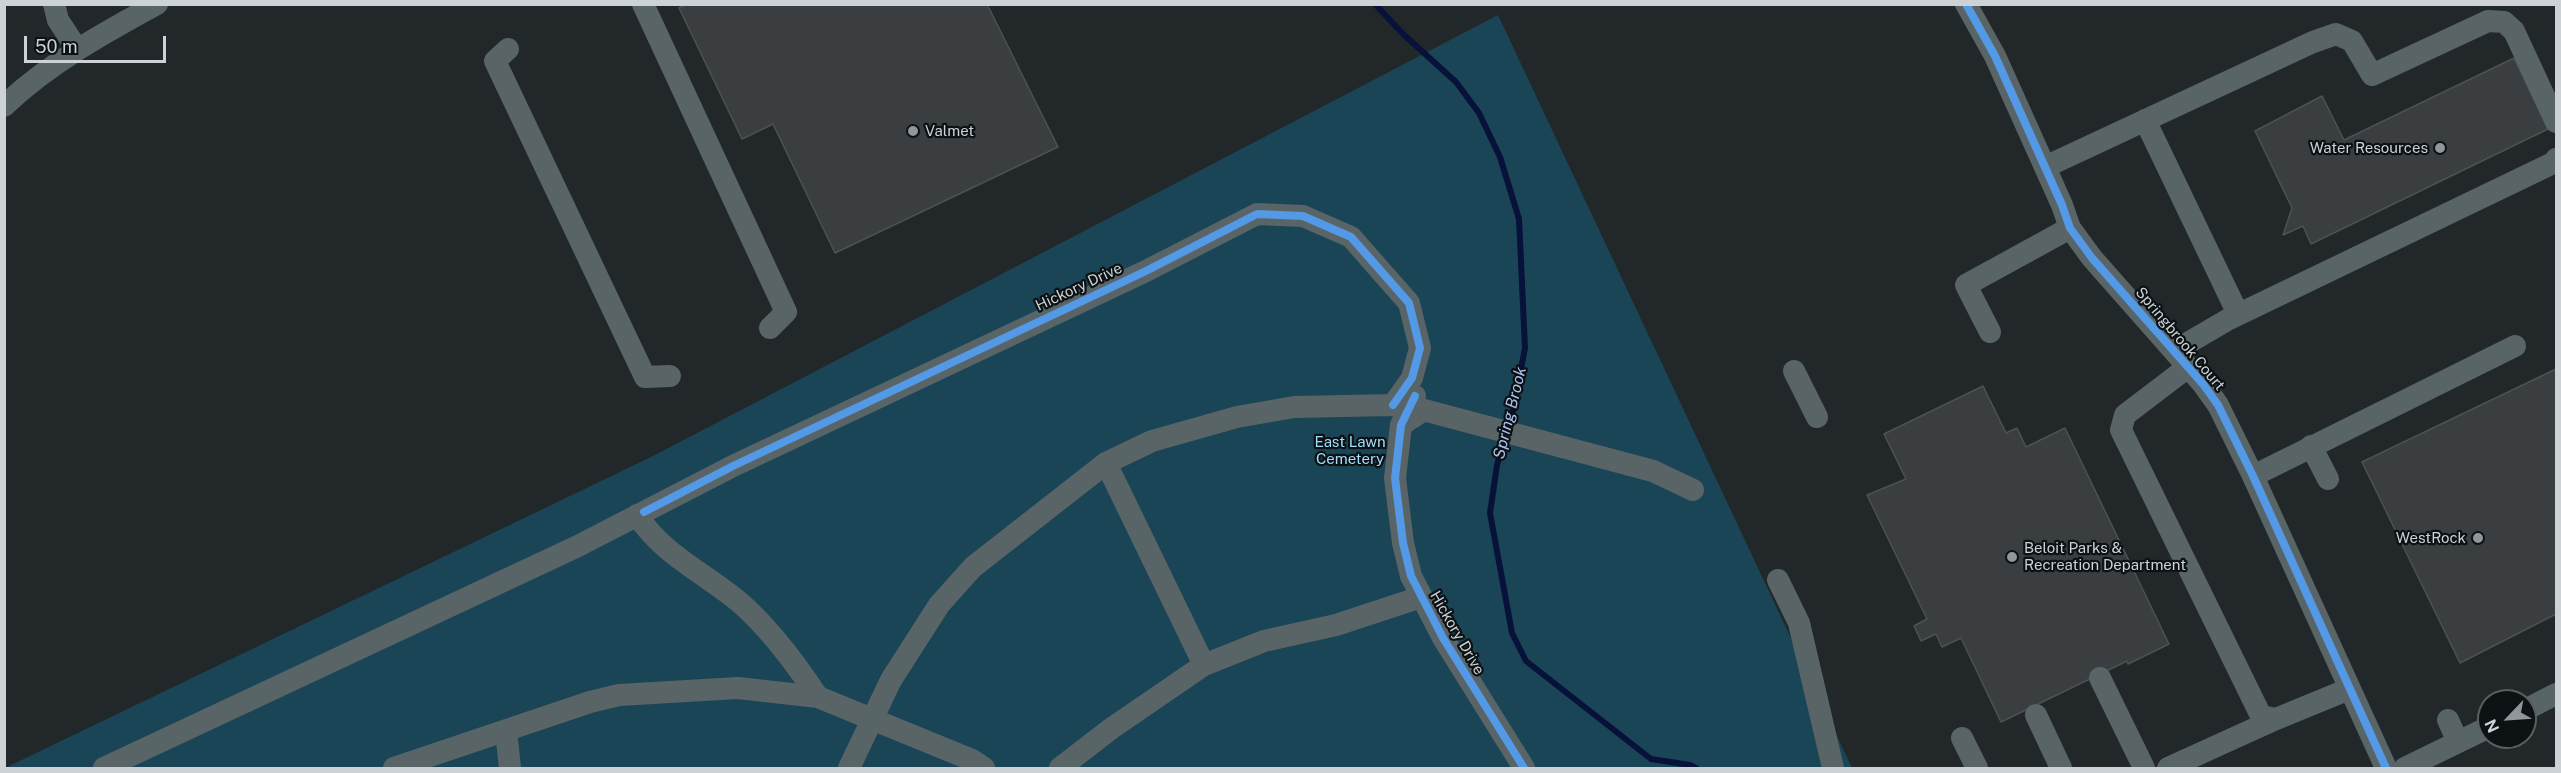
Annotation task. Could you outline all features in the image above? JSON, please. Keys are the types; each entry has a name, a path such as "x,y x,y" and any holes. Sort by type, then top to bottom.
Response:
{"street":[{"path":"54,4 58,20 77,50"},
{"path":"4,105 77,50 157,4"},
{"path":"643,4 786,312 770,327"},
{"name":"Springbrook Court","path":"1966,4 1995,56 2070,228 2092,258 2181,359 2218,405 2253,476 2386,768"},
{"path":"2045,167 2313,42 2336,34 2352,41 2372,75 2488,21 2504,22 2514,31 2556,122"},
{"path":"508,50 495,61 645,377 669,376"},
{"path":"2145,120 2238,314"},
{"path":"2276,719 2261,716 2121,430 2125,415 2181,359 2238,314 2553,164 2556,159"},
{"name":"Hickory Drive","path":"104,768 557,556 733,466 1146,271 1257,214 1303,216 1351,237 1409,303 1420,348 1412,378 1397,415 1395,478 1408,565 1421,597 1443,638 1524,768"},
{"path":"1989,332 1966,285 2070,228"},
{"path":"2253,476 2515,346"},
{"path":"1794,371 1817,417"},
{"name":"Hickory Drive","path":"1397,415 1415,396"},
{"path":"849,768 891,680 939,605 966,574 1106,463 1152,441 1237,417 1294,407 1397,415 1424,410 1653,471 1693,490"},
{"path":"2312,446 2328,479"},
{"path":"1106,463 1204,665"},
{"path":"641,514 650,535 739,602 801,672 818,697"},
{"path":"1778,580 1798,622 1833,768"},
{"path":"1060,768 1112,728 1204,665 1264,641 1336,625 1421,597"},
{"path":"2100,678 2144,768"},
{"path":"394,768 590,702 619,695 738,688 818,697 972,760 984,768"},
{"path":"2174,767 2276,719 2349,689"},
{"path":"2537,704 2556,694"},
{"path":"2036,715 2061,768"},
{"path":"2448,720 2458,742"},
{"path":"506,731 510,768"},
{"path":"2405,768 2477,733"},
{"path":"1962,738 1977,768"}],"green space":[{"name":"East Lawn Cemetery","path":"1498,15 1852,768 5,768 653,456"}],"building":[{"name":"Valmet","path":"687,4 987,4 1058,147 835,253 773,124 742,139 679,8"},
{"path":"2514,58 2548,129 2311,244 2303,226 2283,235 2292,208 2255,131 2322,96 2344,140"},
{"name":"WestRock","path":"2556,369 2556,614 2460,663 2362,462"},
{"name":"Beloit Parks & Recreation Department","path":"1983,386 2006,433 2017,428 2026,447 2065,428 2169,644 2128,664 2127,661 2001,722 1961,638 1942,647 1936,634 1921,641 1914,626 1927,619 1867,495 1906,479 1884,434"}],"waterway":[{"name":"Spring Brook","path":"1375,4 1403,34 1456,82 1479,113 1500,157 1519,219 1525,348 1513,411 1497,465 1490,513 1512,633 1526,661 1651,759 1696,768"}],"cycle path":[{"path":"1966,4 1995,56 2062,205 2070,228 2092,258 2203,384 2218,405 2253,476 2386,768"},
{"path":"644,512 733,466 1146,271 1257,214 1303,216 1351,237 1409,303 1420,348 1412,378 1393,405"},
{"path":"1415,396 1401,425 1395,478 1403,543 1411,576 1443,638 1524,768"}],"place":[{"name":"Valmet","path":"913,131"},
{"name":"Water Resources","path":"2440,148"},
{"name":"WestRock","path":"2478,538"},
{"name":"Beloit Parks & Recreation Department","path":"2012,557"}]}
